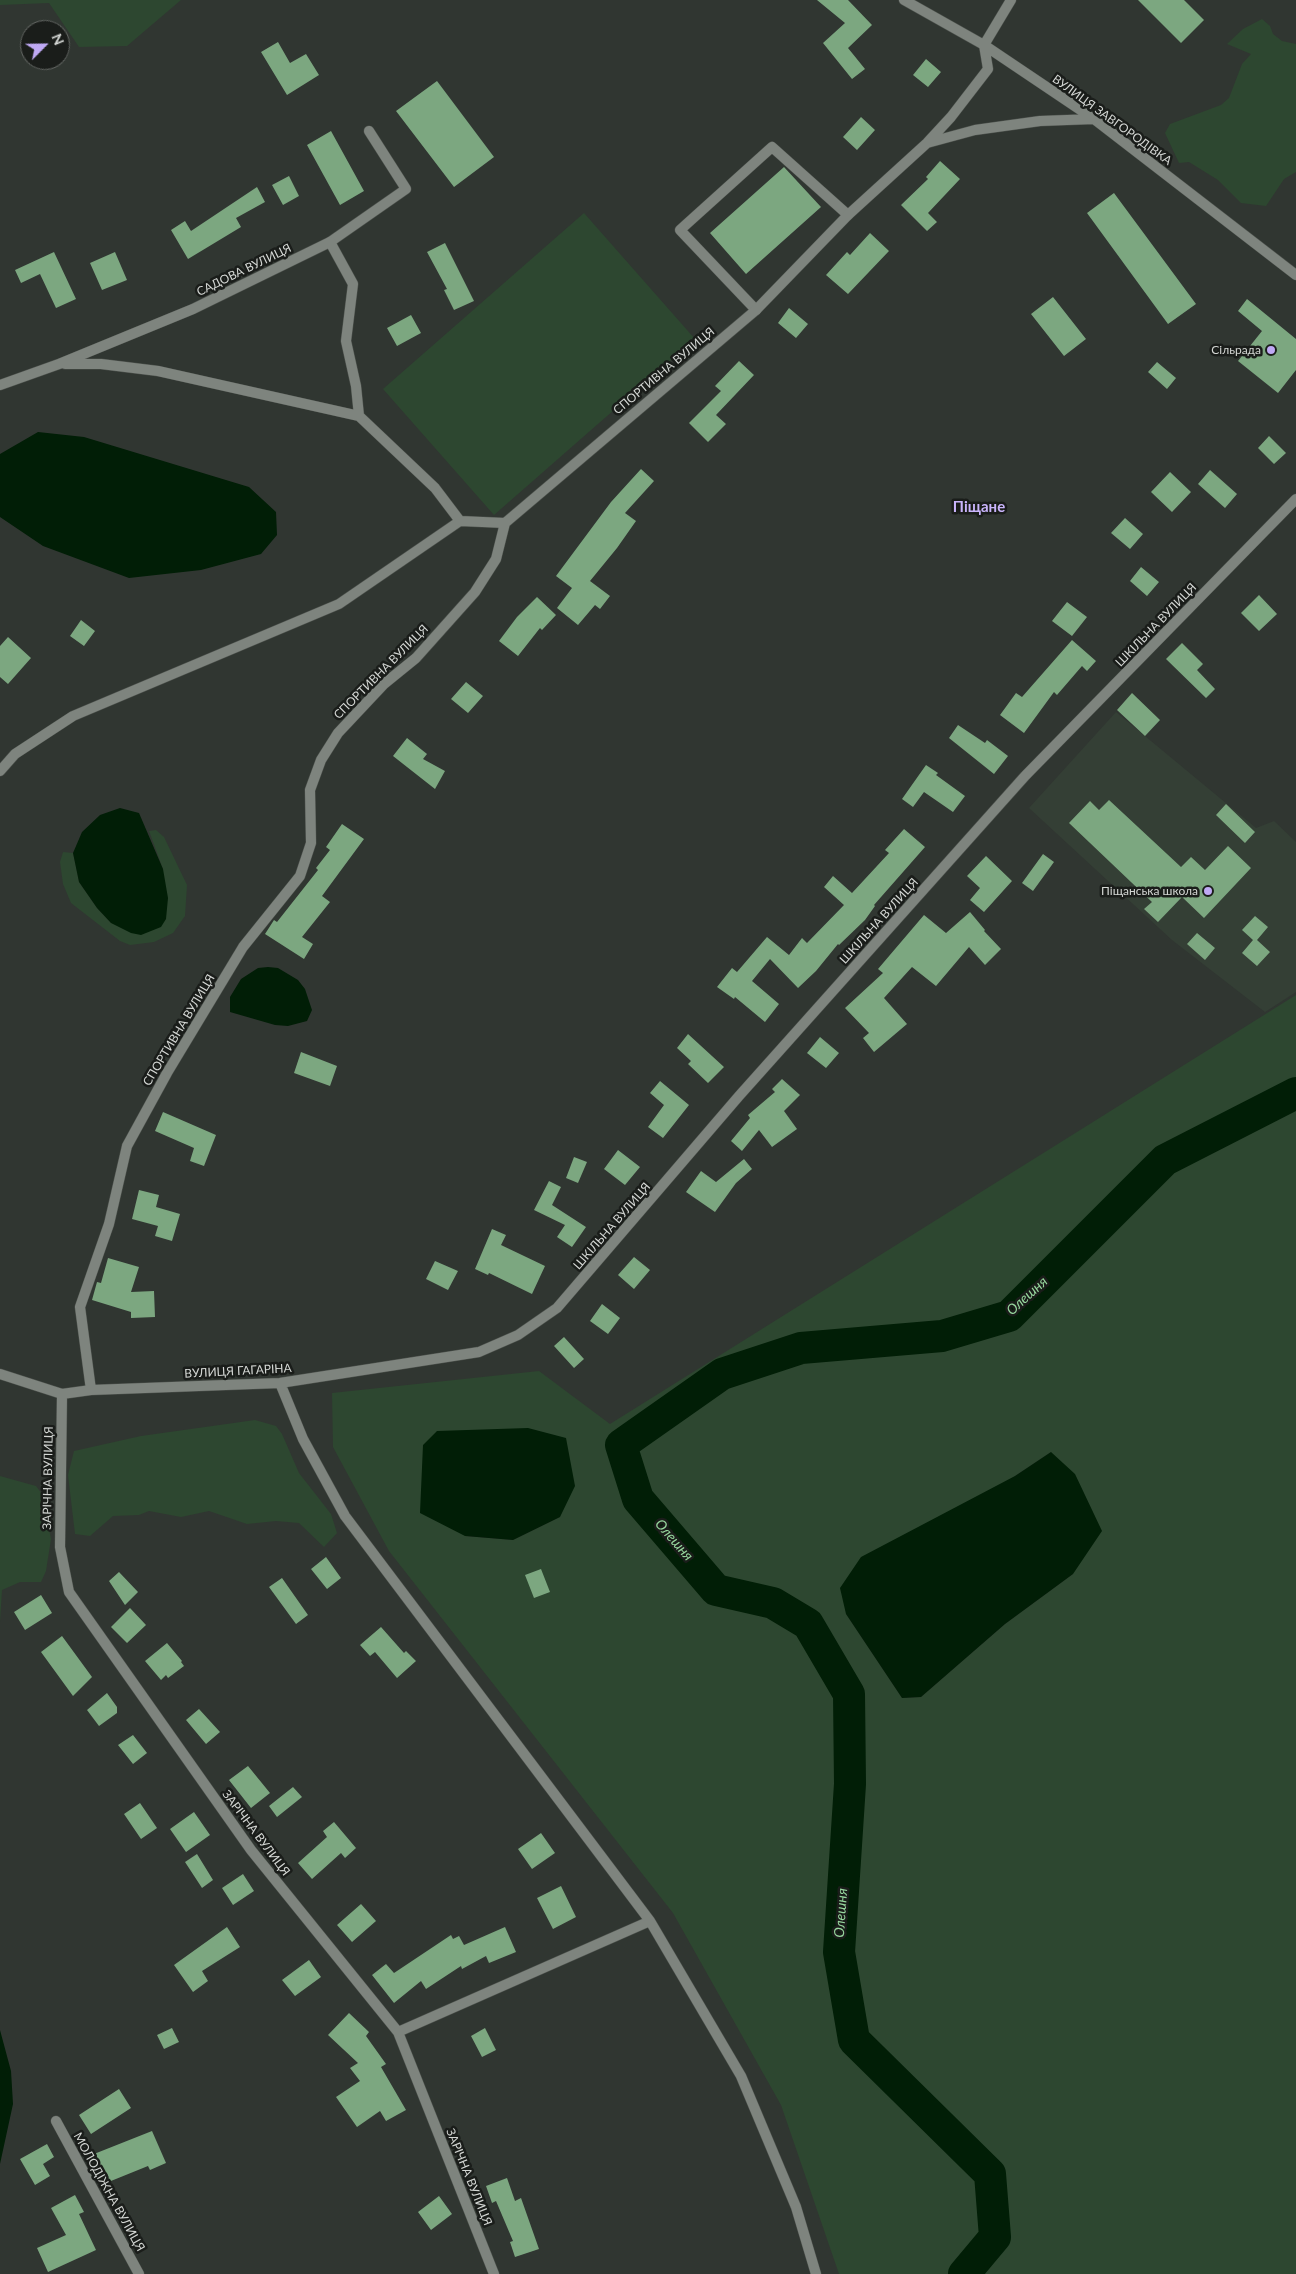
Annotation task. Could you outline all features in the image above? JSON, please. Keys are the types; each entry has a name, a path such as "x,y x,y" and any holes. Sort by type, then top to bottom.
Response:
{"street":[{"path":"984,45 1011,0"},
{"name":"ВУЛИЦЯ ЗАВГОРОДІВКА","path":"911,2 984,45 1094,119 1296,276"},
{"name":"СПОРТИВНА ВУЛИЦЯ","path":"91,1390 80,1307 109,1224 127,1146 167,1073 243,947 300,876 311,843 310,790 321,760 338,732 384,684 416,658 475,592 496,560 505,523 756,310 848,214 926,143 951,117 988,69 984,45"},
{"path":"926,143 974,130 1040,121 1094,119"},
{"name":"САДОВА ВУЛИЦЯ","path":"0,384 59,364 193,309 330,242 406,189 369,131"},
{"path":"756,310 680,230 772,147 848,214"},
{"path":"330,242 353,284 346,341 356,386 359,416"},
{"path":"59,364 101,364 158,371 359,416 435,488 460,521"},
{"name":"ШКІЛЬНА ВУЛИЦЯ","path":"479,1352 518,1335 557,1308 739,1096 1026,776 1296,499"},
{"path":"0,771 15,754 73,716 173,676 339,604 460,521 505,523"},
{"name":"ВУЛИЦЯ ГАГАРІНА","path":"0,1374 62,1394 91,1390 280,1383 479,1352"},
{"path":"280,1383 303,1439 345,1516 650,1922 741,2076 796,2207 816,2274"},
{"name":"ЗАРІЧНА ВУЛИЦЯ","path":"62,1394 60,1547 69,1592 251,1850 398,2032 494,2274"},
{"path":"398,2032 650,1922"},
{"name":"МОЛОДІЖНА ВУЛИЦЯ","path":"56,2122 116,2227 139,2274"}],"shaded area":[{"path":"0,0 181,0 127,46 79,47 70,34 70,20 61,20 49,3 0,5"},
{"path":"1262,19 1270,26 1273,34 1282,41 1296,44 1296,172 1284,179 1266,206 1241,203 1218,180 1189,162 1179,163 1165,133 1170,124 1221,105 1229,98 1242,64 1251,54 1227,44 1243,29"},
{"path":"584,213 695,339 494,515 383,389"},
{"path":"38,432 84,437 249,487 276,512 277,535 261,554 201,570 129,578 43,546 0,517 0,454"},
{"name":"Піщанська школа","path":"1116,712 1256,828 1274,821 1296,842 1296,992 1265,1012 1172,940 1029,808"},
{"path":"120,808 139,813 163,869 168,898 166,919 161,927 141,935 131,933 111,923 97,908 79,882 73,853 82,832 100,815"},
{"path":"156,830 164,837 187,885 185,916 173,933 154,942 130,945 120,941 71,903 63,884 60,862 63,852 73,853 79,882 97,908 111,923 163,869 149,831"},
{"path":"258,968 278,968 298,980 305,989 312,1010 307,1021 288,1026 275,1025 230,1012 230,997 241,979"},
{"path":"1296,995 1296,2274 839,2274 781,2105 673,1913 389,1551 333,1447 332,1393 539,1371 610,1424","holes":["1051,1452 1073,1574 1005,1624 921,1697 902,1698 846,1614 1015,1476","560,1517 513,1540 465,1536"]},
{"path":"255,1420 276,1426 282,1434 299,1473 331,1514 337,1533 324,1547 299,1523 276,1521 247,1524 209,1511 181,1517 149,1511 139,1515 113,1516 90,1536 75,1534 68,1475 74,1451 141,1436"},
{"path":"528,1428 566,1438 575,1486 560,1517 513,1540 465,1536 420,1513 423,1445 437,1431"},
{"path":"1051,1452 1075,1474 1102,1531 1073,1574 1005,1624 921,1697 902,1698 846,1614 840,1588 861,1557 1015,1476"},
{"path":"0,1476 36,1486 42,1494 51,1539 46,1571 41,1582 20,1582 2,1590 0,1622"},
{"path":"0,2030 11,2071 13,2104 0,2164"}],"building":[{"path":"817,0 848,0 872,25 848,48 865,69 852,79 823,43 845,23"},
{"path":"1138,0 1184,0 1204,20 1181,43"},
{"path":"278,42 290,63 306,54 319,75 287,95 261,52"},
{"path":"926,59 941,72 928,87 913,75"},
{"path":"437,81 494,157 454,187 396,111"},
{"path":"861,117 875,130 857,150 843,137"},
{"path":"331,131 364,191 340,205 307,145"},
{"path":"940,161 960,179 928,213 937,222 927,231 901,205 928,179 926,177"},
{"path":"784,167 821,207 746,274 710,233"},
{"path":"289,176 299,196 283,205 272,185"},
{"path":"257,187 265,202 236,218 241,227 188,259 171,230 185,221 191,231"},
{"path":"1114,193 1196,304 1168,324 1087,213"},
{"path":"870,233 889,251 848,294 826,275 847,252 850,255"},
{"path":"445,243 474,301 454,310 444,290 447,289 427,252"},
{"path":"54,252 76,299 56,308 40,274 21,283 15,270"},
{"path":"115,252 127,280 102,290 90,263"},
{"path":"1053,297 1086,339 1064,356 1031,314"},
{"name":"Сільрада","path":"1247,299 1296,339 1296,370 1278,393 1238,361 1262,331 1238,311"},
{"path":"789,308 808,324 796,338 778,323"},
{"path":"411,315 421,333 397,346 387,328"},
{"path":"739,361 754,375 716,415 726,424 708,442 689,423 721,391 715,386"},
{"path":"1157,362 1176,378 1167,389 1148,372"},
{"path":"1269,436 1286,453 1274,464 1258,448"},
{"path":"641,469 654,481 625,513 636,521 590,581 610,596 600,609 595,605 578,625 557,608 572,588 556,576 611,502"},
{"path":"1210,470 1237,494 1225,508 1198,484"},
{"path":"1170,472 1191,492 1172,512 1151,492"},
{"path":"1125,518 1143,534 1130,549 1111,533"},
{"path":"1141,567 1159,582 1147,596 1130,581"},
{"path":"1259,595 1277,614 1259,631 1241,613"},
{"path":"537,597 556,615 542,630 540,628 518,656 499,641 517,617"},
{"path":"1067,602 1087,617 1072,636 1052,621"},
{"path":"81,620 95,631 84,646 70,636"},
{"path":"8,637 31,658 8,684 0,677 0,646"},
{"path":"1072,640 1096,661 1087,671 1082,666 1057,695 1054,692 1024,733 1000,715 1016,693 1022,697"},
{"path":"1182,643 1203,664 1197,670 1215,689 1206,698 1166,659"},
{"path":"466,682 483,696 468,713 451,699"},
{"path":"1132,693 1160,720 1145,736 1117,710"},
{"path":"958,725 985,743 987,740 1008,756 994,774 949,738"},
{"path":"407,738 427,754 423,759 445,771 435,789 393,756"},
{"path":"926,765 938,773 936,775 965,796 953,812 924,792 913,807 902,799"},
{"path":"1109,800 1181,867 1191,857 1205,870 1228,846 1251,868 1204,918 1182,897 1158,922 1144,909 1152,902 1069,823 1090,801 1099,810"},
{"path":"1226,804 1255,832 1245,843 1216,815"},
{"path":"342,824 364,839 322,896 330,902 302,937 313,944 304,959 265,934 274,920 277,922 318,870 316,868 330,850 326,847"},
{"path":"904,829 925,847 874,905 865,920 838,944 816,971 798,988 770,959 752,981 779,1004 765,1022 735,997 734,999 717,987 732,968 737,972 767,937 789,955 802,938 807,943 844,905 824,887 833,876 852,893 889,853 885,850"},
{"path":"1043,854 1054,862 1033,891 1022,883"},
{"path":"986,856 1012,881 984,912 970,900 980,888 967,876"},
{"path":"970,912 1001,949 985,965 969,947 936,986 912,967 884,998 907,1024 874,1052 863,1038 869,1033 845,1008 883,973 878,969 924,915 946,933"},
{"path":"1255,916 1268,927 1257,940 1270,952 1257,966 1242,953 1253,940 1242,930"},
{"path":"1197,933 1215,948 1205,960 1187,944"},
{"path":"688,1034 724,1067 708,1083 688,1064 691,1061 677,1048"},
{"path":"820,1037 839,1053 826,1068 807,1053"},
{"path":"301,1052 337,1066 330,1086 294,1073"},
{"path":"782,1079 800,1095 784,1111 797,1129 772,1147 759,1130 742,1151 731,1141 750,1118 748,1115 775,1092 772,1089"},
{"path":"660,1081 689,1105 663,1138 648,1127 664,1105 650,1093"},
{"path":"163,1112 216,1135 204,1166 190,1161 194,1148 155,1131"},
{"path":"618,1150 640,1167 625,1185 604,1169"},
{"path":"574,1157 587,1162 578,1183 566,1178"},
{"path":"744,1159 752,1169 736,1183 715,1212 686,1192 701,1171 716,1182"},
{"path":"549,1181 561,1187 552,1205 586,1227 572,1247 557,1237 565,1225 534,1210"},
{"path":"139,1190 159,1195 156,1207 180,1214 172,1241 155,1236 158,1226 132,1219"},
{"path":"492,1229 506,1235 501,1245 545,1266 532,1294 489,1273 488,1275 475,1269"},
{"path":"634,1257 650,1270 634,1289 618,1275"},
{"path":"108,1258 139,1267 131,1292 154,1291 155,1317 131,1318 131,1312 92,1300 97,1282 101,1283"},
{"path":"435,1261 458,1271 448,1290 426,1279"},
{"path":"602,1304 620,1318 608,1334 590,1321"},
{"path":"564,1337 584,1359 574,1368 554,1346"},
{"path":"326,1557 341,1578 327,1589 311,1569"},
{"path":"541,1569 550,1592 534,1598 525,1575"},
{"path":"119,1572 138,1592 125,1605 109,1581"},
{"path":"282,1578 308,1615 296,1624 269,1587"},
{"path":"41,1595 52,1613 25,1630 14,1612"},
{"path":"130,1608 146,1625 127,1643 111,1627"},
{"path":"381,1627 404,1653 406,1651 416,1661 397,1678 375,1652 370,1656 360,1645"},
{"path":"62,1636 92,1677 73,1696 41,1652"},
{"path":"167,1643 184,1666 168,1678 166,1675 161,1680 145,1661"},
{"path":"107,1693 117,1707 117,1713 99,1726 87,1710"},
{"path":"199,1709 220,1732 206,1744 186,1720"},
{"path":"133,1735 147,1753 133,1764 118,1745"},
{"path":"248,1766 270,1793 251,1808 229,1780"},
{"path":"293,1787 302,1797 277,1817 269,1806"},
{"path":"140,1803 157,1828 141,1839 124,1814"},
{"path":"194,1812 210,1835 186,1852 170,1829"},
{"path":"334,1822 356,1848 345,1858 341,1853 312,1879 298,1863 327,1837 323,1831"},
{"path":"541,1833 555,1853 532,1869 518,1849"},
{"path":"197,1854 213,1880 202,1888 185,1862"},
{"path":"243,1874 254,1891 233,1905 222,1888"},
{"path":"561,1886 576,1917 553,1929 537,1898"},
{"path":"361,1904 376,1921 352,1942 337,1925"},
{"path":"227,1927 240,1947 202,1971 208,1981 193,1992 174,1965"},
{"path":"505,1927 516,1952 489,1963 486,1956 462,1969 461,1966 426,1989 421,1981 394,2003 372,1975 386,1964 394,1973 451,1935 453,1939 459,1936 464,1945"},
{"path":"309,1960 321,1977 295,1996 282,1980"},
{"path":"349,2013 369,2032 366,2036 386,2064 381,2067 406,2110 386,2121 380,2111 357,2127 336,2097 360,2081 350,2068 358,2063 328,2035"},
{"path":"172,2028 179,2042 164,2049 157,2035"},
{"path":"485,2028 496,2050 482,2057 471,2036"},
{"path":"119,2089 131,2108 91,2134 79,2115"},
{"path":"152,2131 166,2163 150,2170 148,2166 106,2183 94,2154"},
{"path":"47,2144 54,2157 43,2164 50,2176 35,2185 20,2159"},
{"path":"507,2178 515,2201 521,2198 539,2249 515,2257 510,2242 513,2241 496,2201 492,2203 486,2186"},
{"path":"75,2195 84,2212 79,2214 96,2250 48,2272 37,2248 66,2235 51,2208"},
{"path":"439,2196 452,2214 431,2230 418,2212"}],"waterway":[{"name":"Олешня","path":"964,2274 995,2237 990,2174 854,2040 839,1952 850,1784 849,1694 808,1624 773,1603 716,1590 638,1499 621,1445 722,1374 801,1348 942,1336 1009,1316 1165,1160 1296,1093"}],"place":[{"name":"Сільрада","path":"1271,350"},
{"name":"Піщанська школа","path":"1208,891"}],"district":[{"name":"Піщане","path":"979,507"}]}
